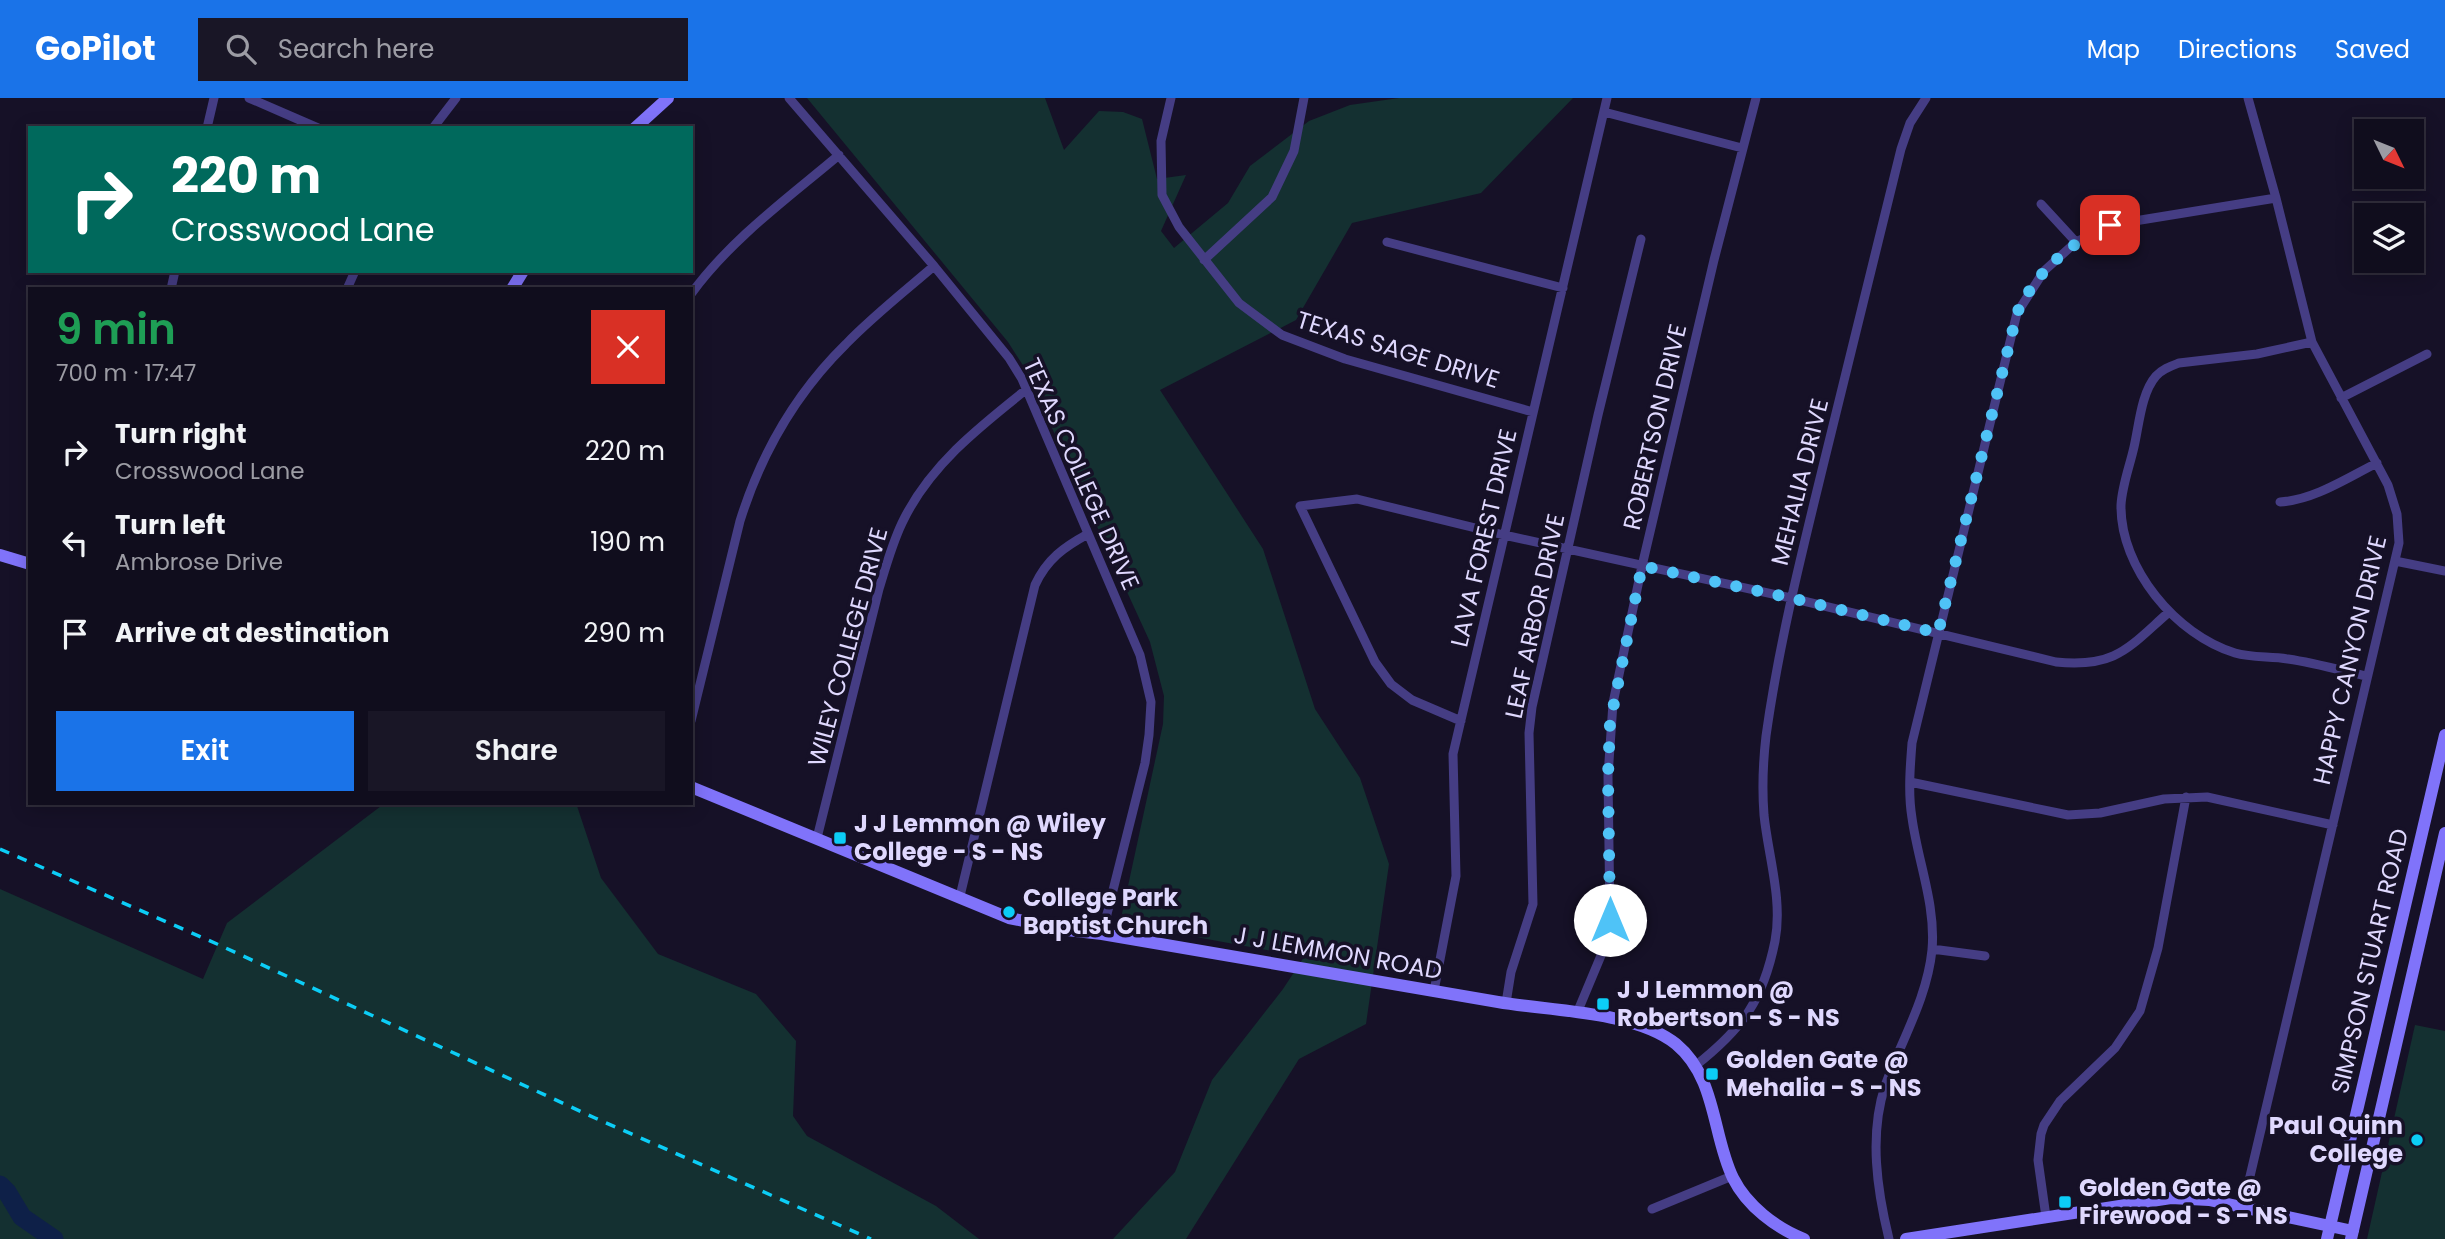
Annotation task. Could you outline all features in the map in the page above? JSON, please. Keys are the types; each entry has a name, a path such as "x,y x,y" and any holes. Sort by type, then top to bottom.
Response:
{"street":[{"path":"207,126 214,98"},
{"path":"249,98 314,126"},
{"path":"435,126 456,98"},
{"path":"637,126 668,98"},
{"name":"TEXAS COLLEGE DRIVE","path":"789,98 934,266 1009,358 1027,389 1140,655 1151,702 1145,764 1102,933"},
{"name":"TEXAS SAGE DRIVE","path":"1171,98 1161,141 1162,195 1179,227 1239,303 1282,335 1345,359 1533,412"},
{"path":"1204,260 1272,197 1294,151 1304,98"},
{"name":"LAVA FOREST DRIVE","path":"1434,991 1456,876 1453,754 1607,98"},
{"name":"ROBERTSON DRIVE","path":"1577,1013 1605,946 1610,920 1610,723 1642,566 1756,98"},
{"name":"MEHALIA DRIVE","path":"1695,1066 1726,1042 1744,1019 1759,995 1775,940 1777,915 1764,814 1763,784 1767,732 1791,598 1903,141 1910,123 1926,98"},
{"name":"HAPPY CANYON DRIVE","path":"2243,1206 2399,543 2397,514 2388,485 2312,342 2248,98"},
{"path":"1604,113 1742,148"},
{"path":"693,292 715,264 763,218 839,155"},
{"path":"1889,1239 1883,1215 1877,1162 1877,1122 1885,1088 1913,1022 1932,949 1929,902 1911,817 1910,782 1914,730 2017,313 2044,271 2076,242 2110,225 2276,198"},
{"path":"2042,204 2076,242"},
{"name":"LEAF ARBOR DRIVE","path":"1506,1003 1511,972 1533,904 1529,733 1532,708 1641,239"},
{"path":"1387,242 1563,288"},
{"path":"693,713 747,497 776,435 799,398 847,343 934,266"},
{"path":"2312,342 2257,354 2179,363 2157,375 2151,386 2121,503 2124,531 2138,566 2155,595 2169,612 2208,642 2236,653 2299,661 2367,676"},
{"path":"2341,398 2427,354"},
{"name":"WILEY COLLEGE DRIVE","path":"817,838 879,589 903,521 939,466 992,416 1027,389"},
{"path":"2280,502 2311,496 2378,463"},
{"path":"1461,721 1412,700 1391,684 1376,662 1300,506 1357,499 1504,535 1791,598 2056,662 2085,664 2110,659 2169,612"},
{"path":"960,895 1035,584 1048,562 1058,552 1088,534"},
{"path":"0,555 28,563"},
{"path":"2395,561 2445,571"},
{"name":"SIMPSON STUART ROAD","path":"2328,1233 2445,735"},
{"path":"1910,782 2068,815 2100,813 2142,803 2186,797 2225,800 2333,825"},
{"name":"J J LEMMON ROAD","path":"693,788 960,895 1009,918 1067,930 1102,933 1628,1022 1649,1028 1677,1045 1695,1066"},
{"path":"2046,1217 2038,1160 2044,1125 2060,1101 2115,1048 2140,1011 2158,948 2186,797"},
{"name":"SIMPSON STUART ROAD","path":"2352,1235 2445,833"},
{"path":"1932,949 1985,956"},
{"path":"2379,1010 2403,1013"},
{"path":"1695,1066 1707,1091 1732,1176 1744,1195 1764,1215 1804,1239"},
{"path":"1652,1209 1732,1176"},
{"path":"1906,1239 2171,1198 2209,1200 2243,1206 2328,1233 2352,1235"}],"green space":[{"path":"807,98 1045,98 1064,150 1099,111 1123,112 1142,119 1157,179 1186,175 1161,231 1174,248 1228,203 1250,166 1309,121 1350,105 1399,98 1573,98 1481,193 1352,223 1296,320 1160,390 1263,549 1315,709 1360,778 1389,864 1366,1024 1299,1059 1186,1239 1113,1239 1175,1172 1212,1080 1283,989 1304,957 1120,923 1163,724 1164,696 1150,642 1024,367 1008,342"},
{"path":"382,805 577,805 601,878 658,954 756,994 796,1041 793,1116 807,1136 936,1206 979,1239 0,1239 0,889 203,979 227,923"},
{"name":"Paul Quinn College","path":"2415,1025 2445,1031 2445,1239 2367,1239"}],"waterway":[{"path":"0,1185 22,1217 54,1239"}],"railway":[{"path":"0,849 217,944 595,1118 871,1239"}],"place":[{"name":"J J Lemmon @ Wiley College - S - NS","path":"840,838"},
{"name":"College Park Baptist Church","path":"1009,912"},
{"name":"J J Lemmon @ Robertson - S - NS","path":"1603,1004"},
{"name":"Golden Gate @ Mehalia - S - NS","path":"1712,1074"},
{"name":"Paul Quinn College","path":"2417,1140"},
{"name":"Golden Gate @ Firewood - S - NS","path":"2065,1202"}],"route":[{"path":"1610,920 1610,723 1642,566 1938,633 2009,336 2021,303 2044,271 2076,242 2110,225"}]}
